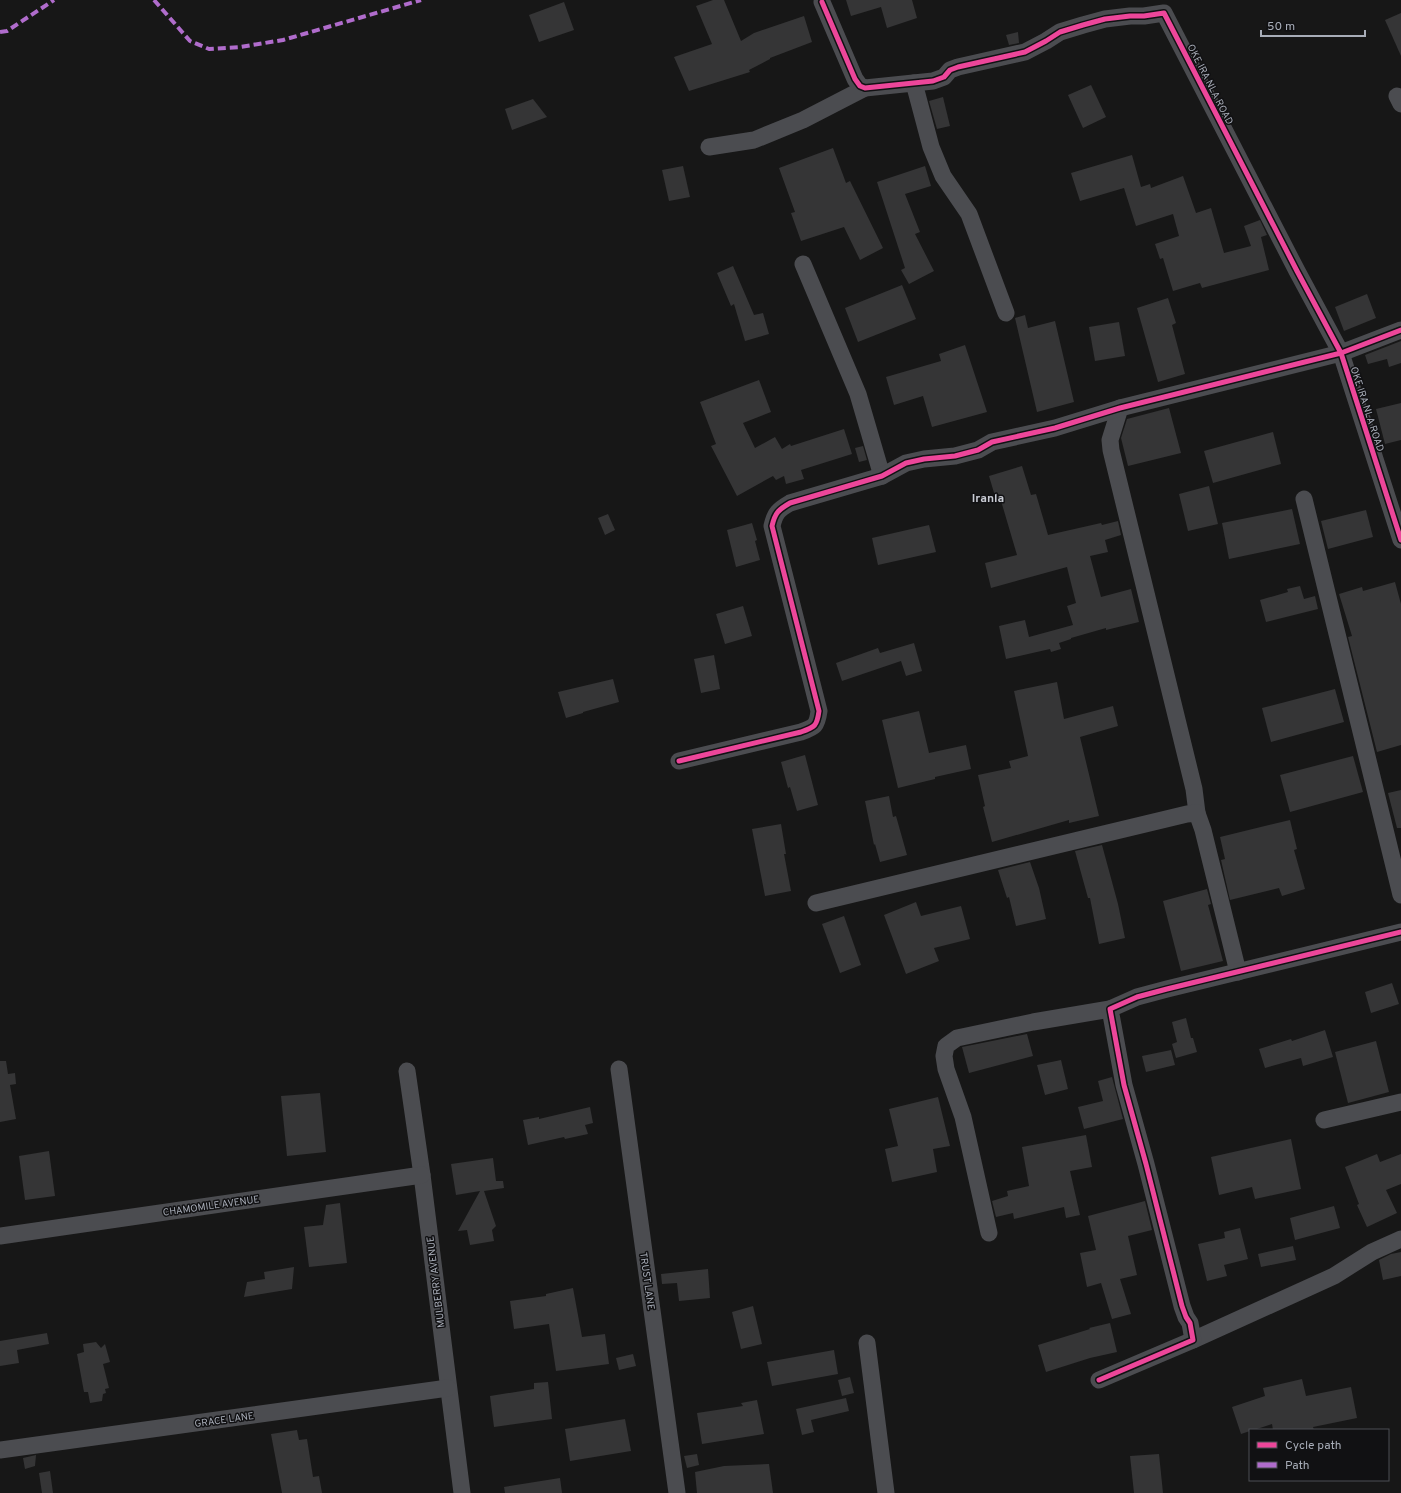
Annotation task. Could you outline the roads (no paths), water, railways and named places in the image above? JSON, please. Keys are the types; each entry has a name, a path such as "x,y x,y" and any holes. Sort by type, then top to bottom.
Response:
{"street":[{"path":"822,2 855,79 860,86 865,88"},
{"name":"OKE IRA NLA ROAD","path":"865,88 933,81 944,77 950,70 958,67 1024,52 1060,32 1123,16 1144,16 1162,6 1290,257 1341,353 1401,540"},
{"path":"914,83 931,147 943,176 969,214 1006,313"},
{"path":"709,148 754,140 803,120 865,88"},
{"path":"803,264 858,394 882,476"},
{"path":"679,761 802,732 813,728 818,721 820,712 772,526 774,515 790,503 882,476 906,463 924,459 955,456 978,450 992,442 1055,428 1120,408 1341,353 1401,330"},
{"path":"1120,408 1110,440 1111,450 1194,789 1197,813 1203,830 1238,972"},
{"path":"1304,499 1401,895"},
{"path":"816,903 1187,814 1197,813"},
{"path":"989,1233 963,1117 946,1069 944,1056 946,1046 957,1038 1033,1022 1110,1009 1137,997 1401,932"},
{"path":"1110,1009 1124,1085 1146,1164 1182,1306 1190,1324 1193,1340"},
{"name":"TRUST LANE","path":"619,1069 677,1493"},
{"name":"MULBERRY AVENUE","path":"407,1071 422,1175 462,1493"},
{"path":"1324,1120 1401,1102"},
{"name":"CHAMOMILE AVENUE","path":"0,1236 422,1175"},
{"path":"1099,1380 1193,1340 1334,1276 1372,1252 1401,1239"},
{"path":"867,1343 886,1493"},
{"name":"GRACE LANE","path":"0,1450 448,1388"}],"district":[{"name":"Iranla","path":"988,498"}]}
